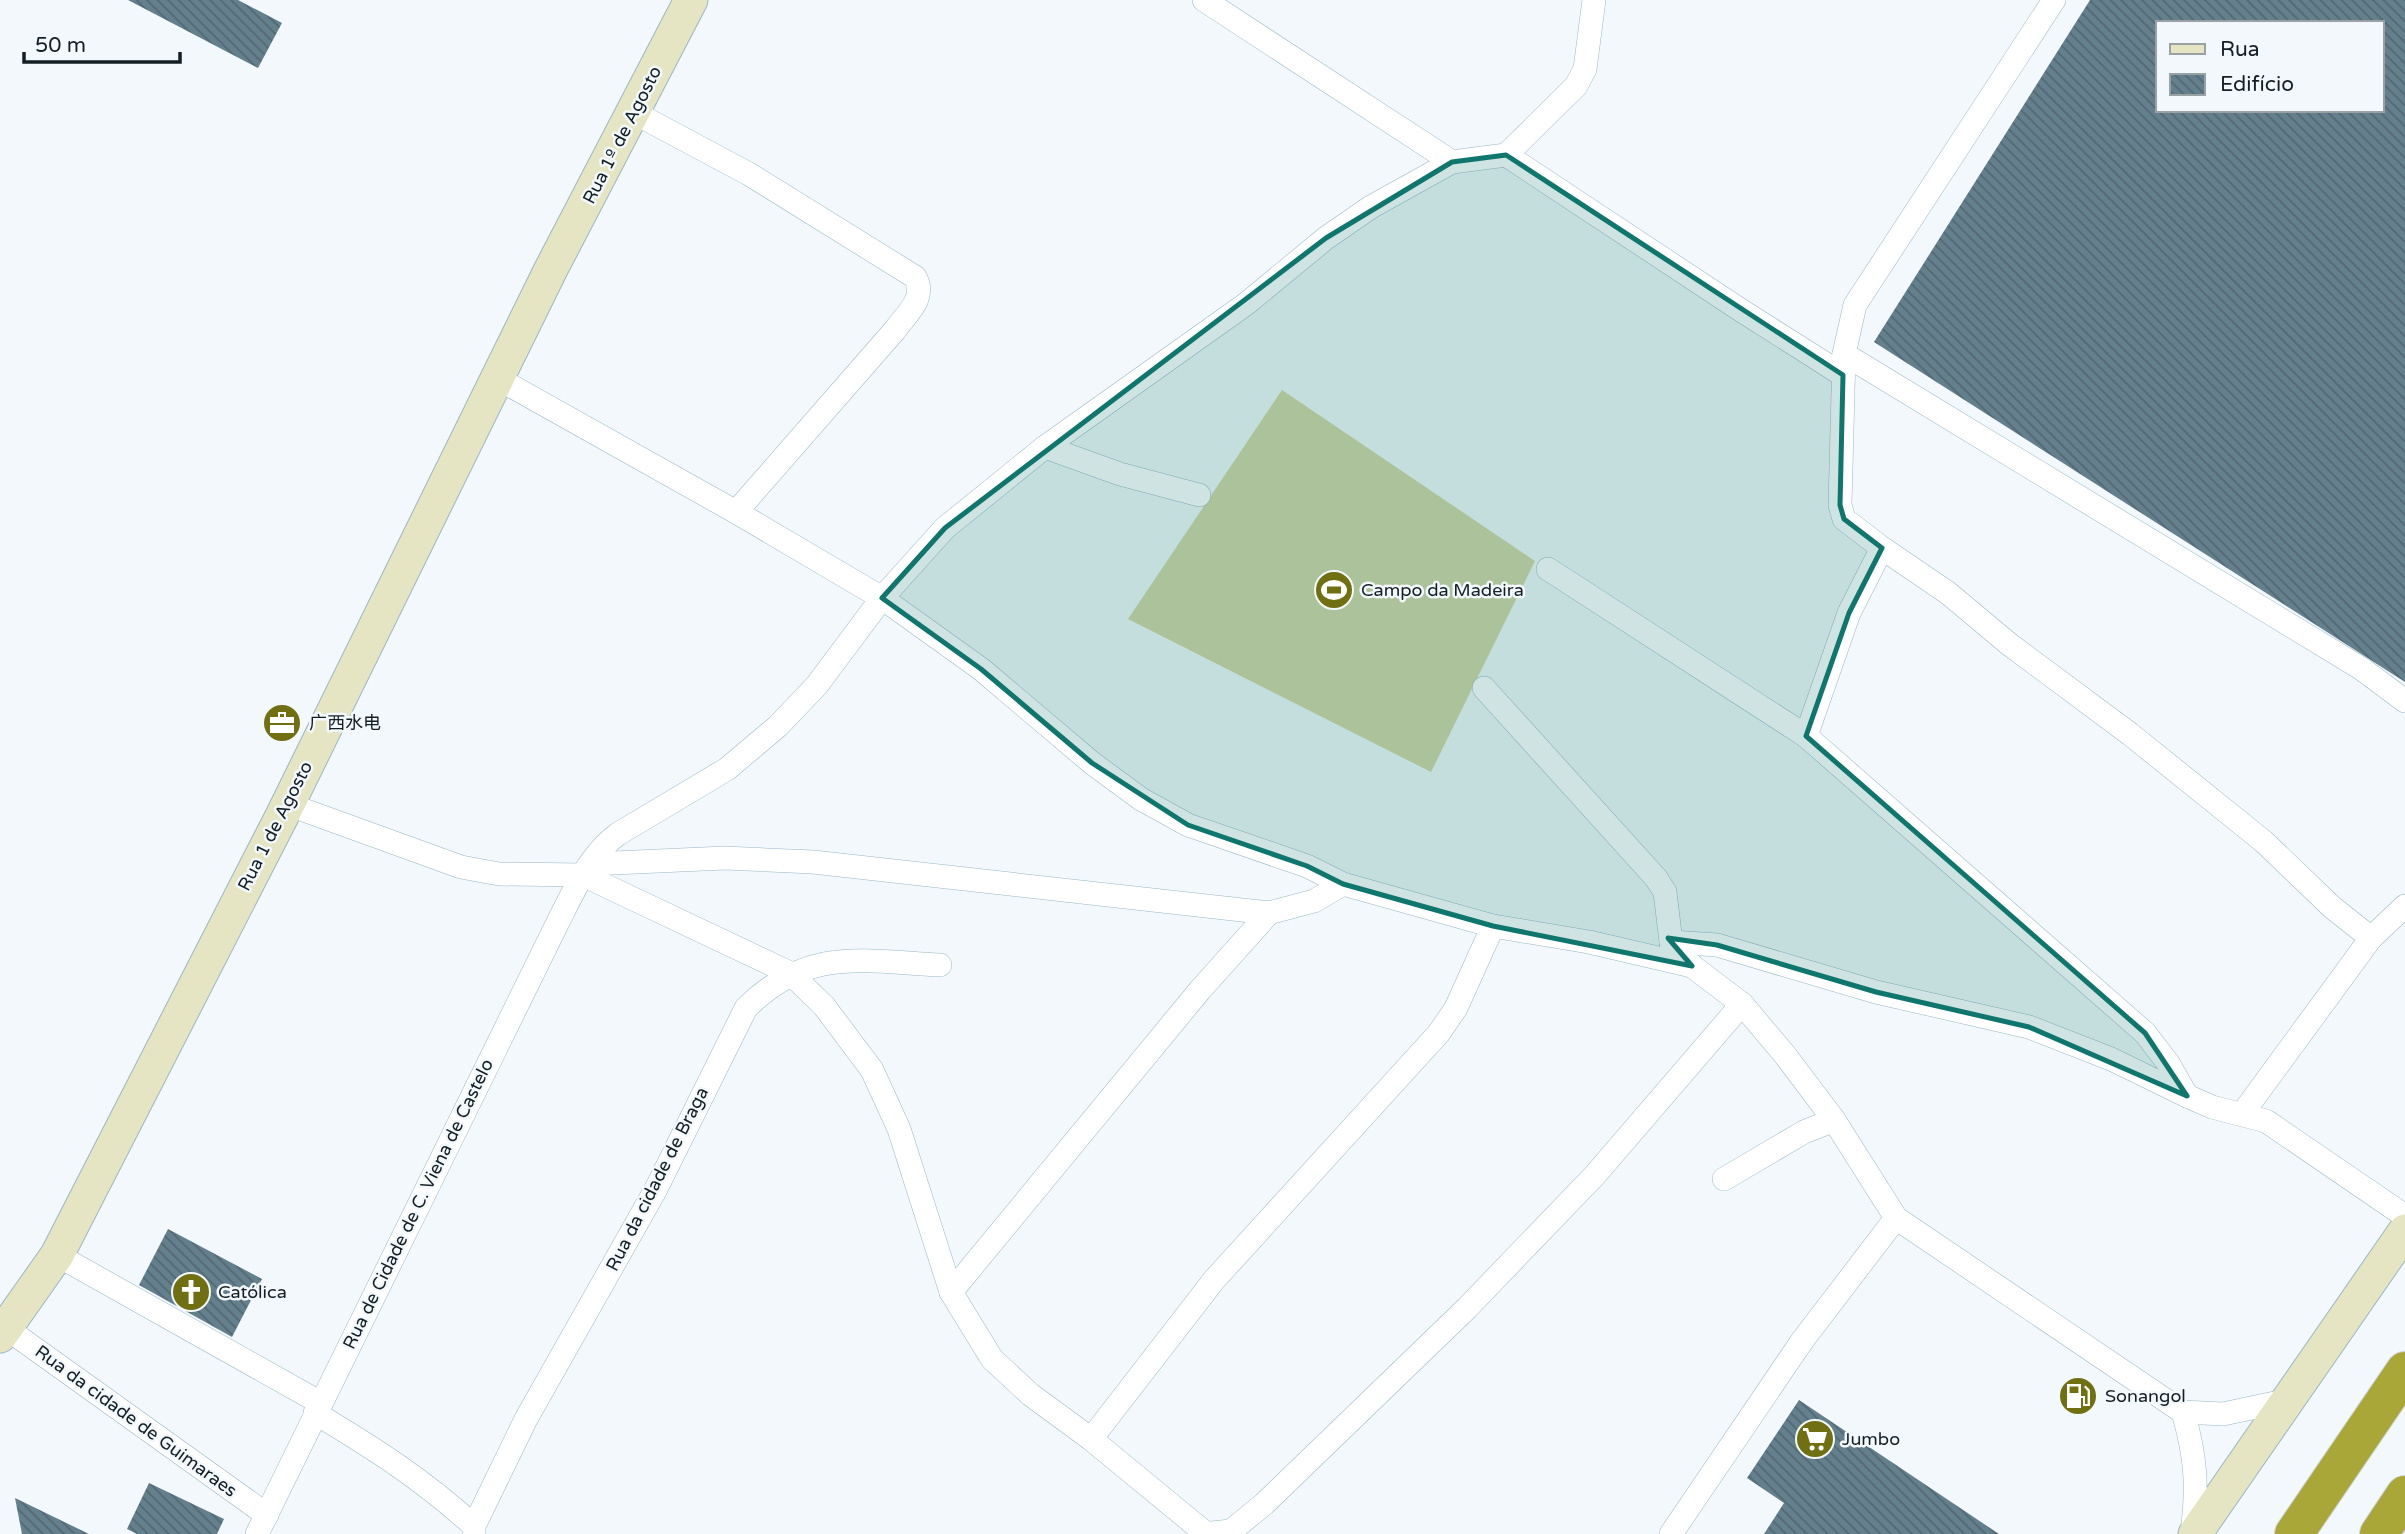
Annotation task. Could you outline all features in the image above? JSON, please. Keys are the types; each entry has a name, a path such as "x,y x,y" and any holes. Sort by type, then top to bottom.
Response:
{"highway":[{"path":"2294,1534 2405,1371"},
{"path":"2379,1534 2405,1495"}],"main road":[{"name":"Rua 1º de Agosto","path":"551,269 691,0"},
{"name":"Rua 1 de Agosto","path":"3,1332 57,1255 287,804 551,269"},
{"path":"2194,1534 2405,1231"}],"street":[{"path":"1204,0 1452,162 1506,155 1576,86 1586,69 1594,0"},
{"path":"2054,0 1855,305 1843,365 1840,505 1843,519 1948,593 2009,644 2130,734 2263,841 2333,908 2371,938"},
{"path":"634,112 750,174 915,277 921,287 919,298 895,330 736,512"},
{"path":"1506,155 1727,302 1843,365 2362,669 2405,701"},
{"name":"Rua de Cidade de C. Viena de Castelo","path":"262,1524 317,1407 587,869 612,839 727,769 778,726 817,685 881,598 945,528 1045,447 1246,304 1338,230 1371,207 1452,162"},
{"path":"497,378 736,512 881,598 981,669 1092,763 1141,799 1188,825 1307,866 1343,884 1493,926 1589,942 1692,966"},
{"path":"1045,447 1120,474 1199,495"},
{"path":"1806,736 1849,612 1882,548"},
{"path":"1548,569 1806,736 2145,1033 2188,1096"},
{"path":"1484,688 1656,878 1665,892 1671,942 1692,966 1742,1004 1834,1120 1896,1218 2183,1412 2222,1415 2289,1400"},
{"path":"287,804 461,867 499,874 725,858 813,862 1269,913 1314,901 1343,884"},
{"path":"587,869 790,973 824,1006 872,1070 900,1129 951,1292 976,1336 1003,1371 1091,1439 1203,1533 1233,1533 1467,1308 1595,1175 1742,1004"},
{"path":"2242,1114 2371,938 2405,906"},
{"path":"951,1292 1200,990 1269,913"},
{"path":"1091,1439 1214,1280 1439,1033 1456,1008 1493,926"},
{"path":"1671,942 1717,945 1876,992 2029,1027 2111,1059 2212,1107 2266,1121 2405,1216"},
{"name":"Rua da cidade de Braga","path":"474,1530 526,1419 656,1189 736,1023 765,989 790,973 824,962 847,960 940,965"},
{"path":"1724,1179 1804,1132 1834,1120"},
{"path":"1671,1534 1802,1341 1896,1218"},
{"path":"57,1255 317,1407 432,1487 474,1530"},
{"name":"Rua da cidade de Guimaraes","path":"3,1332 262,1524"},
{"path":"2183,1412 2196,1464 2194,1534"}],"highlighted area":[{"path":"1506,155 1843,375 1840,505 1844,519 1882,548 1849,613 1806,736 2145,1033 2187,1096 2029,1027 1876,992 1717,945 1668,938 1692,966 1493,926 1343,884 1307,866 1188,825 1092,763 981,669 882,598 945,528 1326,238 1452,162"}],"green space":[{"name":"Campo da Madeira","path":"1282,390 1535,561 1431,772 1128,619"}],"building":[{"path":"128,0 238,0 282,23 258,68"},
{"path":"2090,0 2405,0 2405,682 1874,342"},
{"path":"168,1229 262,1279 232,1337 139,1285"},
{"name":"Jumbo","path":"1799,1400 1999,1534 1764,1534 1784,1503 1747,1478"},
{"path":"149,1483 224,1519 217,1534 137,1534 127,1529"},
{"path":"15,1498 89,1534 22,1534"}],"place":[{"name":"Campo da Madeira","path":"1334,590"},
{"name":"广西水电","path":"282,723"},
{"name":"Católica","path":"191,1292"},
{"name":"Sonangol","path":"2078,1396"},
{"name":"Jumbo","path":"1815,1439"}]}
